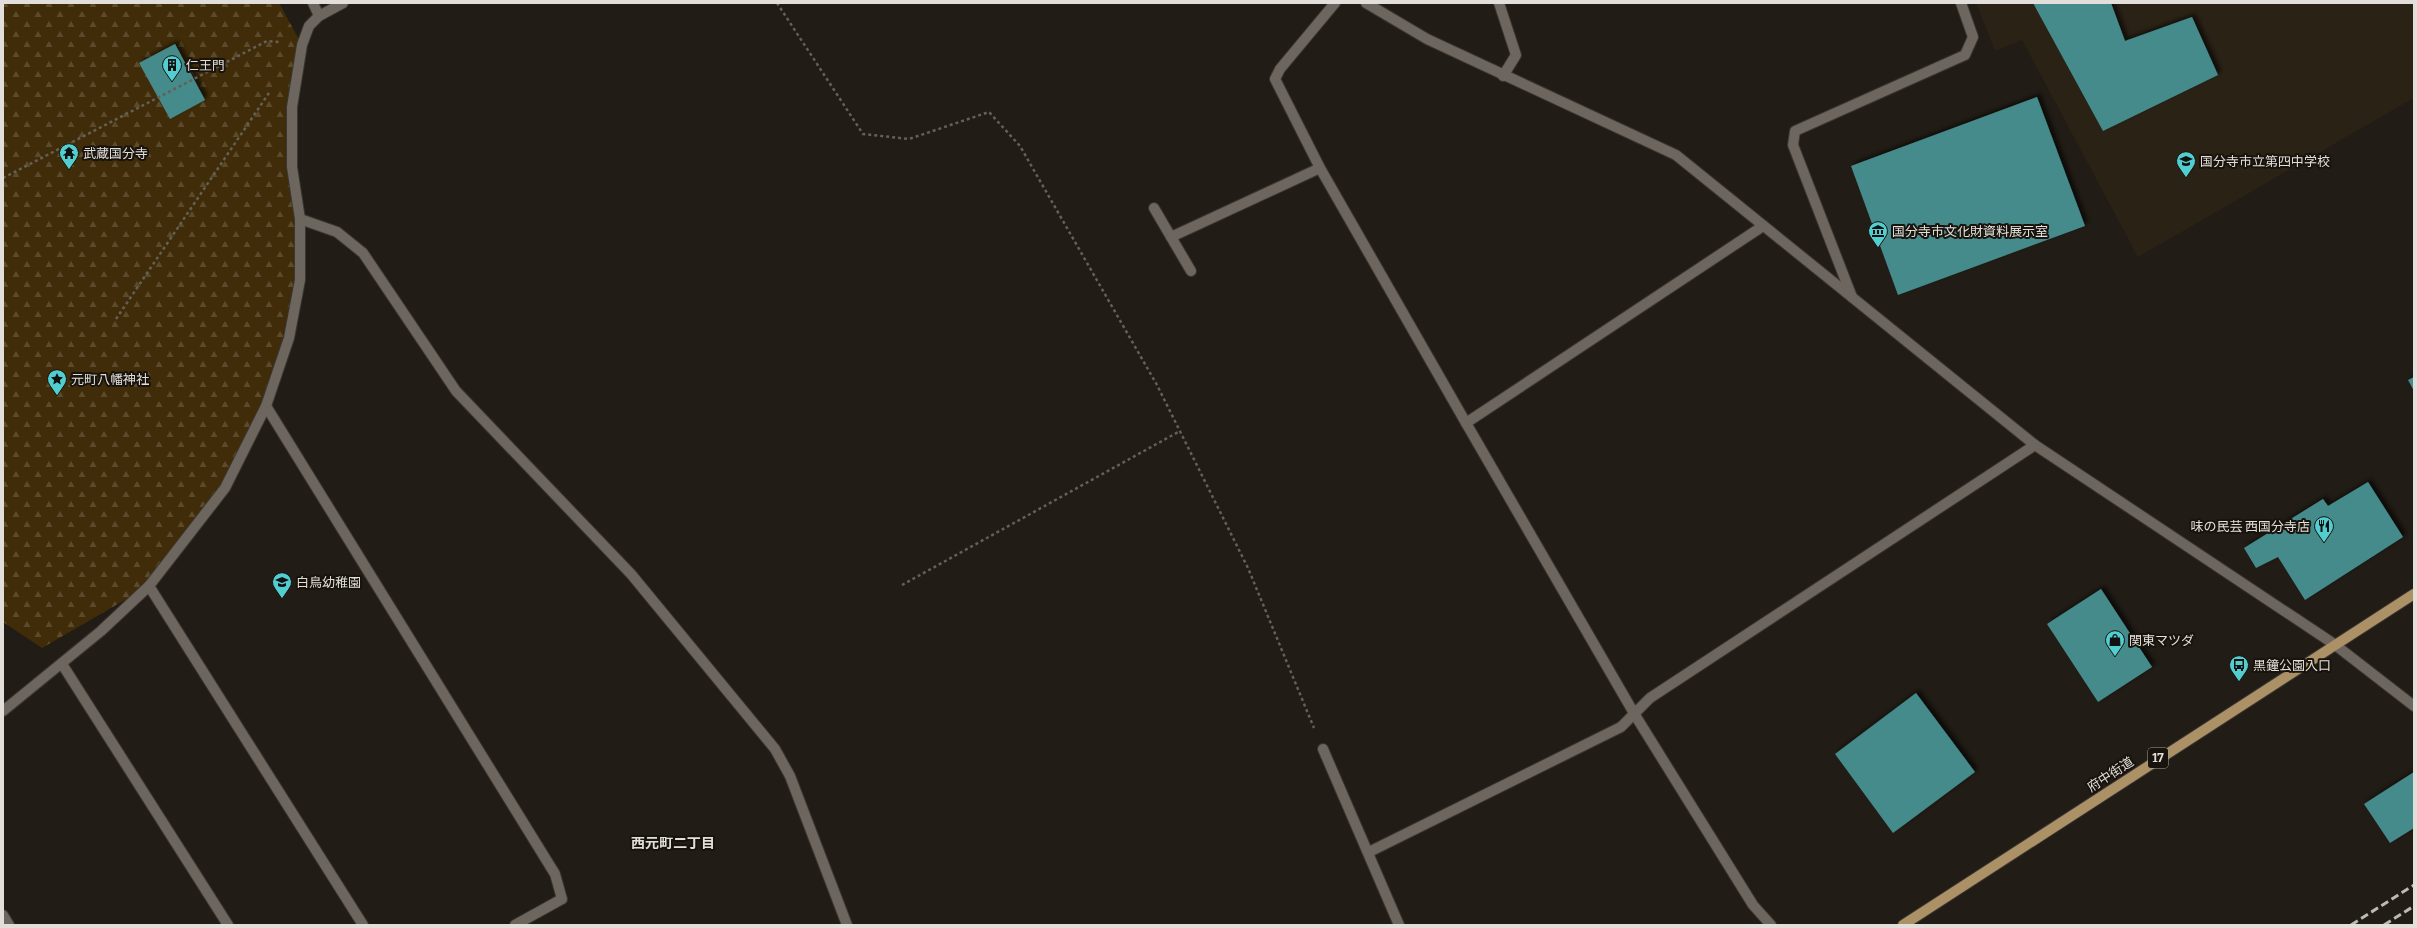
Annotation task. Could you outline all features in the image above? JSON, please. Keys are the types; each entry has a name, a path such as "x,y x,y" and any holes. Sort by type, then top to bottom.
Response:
{"main road":[{"name":"府中街道","path":"1903,925 2334,644 2414,594"}],"street":[{"path":"313,3 319,16"},
{"path":"3,711 62,664 149,586 225,488 266,406 290,338 300,280 300,219 292,166 292,107 302,45 309,26 319,16 343,3"},
{"path":"1335,3 1280,69 1275,79 1320,168 1635,715 1753,905 1771,925"},
{"path":"1366,3 1427,39 1676,156 2035,445 2334,644 2414,706"},
{"path":"1499,3 1516,55 1503,76"},
{"path":"1853,299 1793,145 1795,131 1965,55 1973,37 1961,3"},
{"path":"1171,237 1320,168"},
{"path":"1154,208 1191,272"},
{"path":"300,219 337,232 363,253 456,391 631,574 775,749 790,776 847,925"},
{"path":"1466,423 1763,226"},
{"path":"266,406 554,874 562,899 515,925"},
{"path":"1369,852 1621,727 1635,715 1650,698 2035,445"},
{"path":"149,586 364,925"},
{"path":"62,664 228,925"},
{"path":"1323,749 1369,852 1398,925"},
{"path":"3,915 9,925"}],"path":[{"path":"777,3 863,134 909,139 989,112 1020,146 1157,385 1248,568 1323,749"},
{"path":"3,178 267,41 302,45"},
{"path":"116,320 271,90"},
{"path":"902,585 1180,431"}],"shaded area":[{"name":"国分寺市立第四中学校","path":"1976,3 2414,3 2414,98 2138,257 2022,40 1995,51"}],"green space":[{"path":"3,3 279,3 302,45 292,107 300,280 266,406 225,488 149,586 42,648 3,622"}],"building":[{"path":"2033,3 2111,3 2125,41 2192,17 2218,75 2103,131"},
{"name":"仁王門","path":"175,44 205,100 170,119 139,63"},
{"path":"2037,97 2085,226 1898,295 1851,166"},
{"path":"2414,377 2414,391 2408,380"},
{"name":"味の民芸 西国分寺店","path":"2368,482 2403,537 2305,600 2278,557 2256,568 2244,548 2323,499 2328,506"},
{"path":"2101,589 2152,667 2098,702 2047,624"},
{"path":"1916,693 1975,772 1893,833 1835,754"},
{"path":"2414,772 2414,828 2390,843 2364,804"}],"railway":[{"path":"2351,925 2414,885"},
{"path":"2384,925 2414,906"}],"place":[{"name":"仁王門","path":"172,82"},
{"name":"武蔵国分寺","path":"69,170"},
{"name":"国分寺市立第四中学校","path":"2186,178"},
{"name":"国分寺市文化財資料展示室","path":"1878,248"},
{"name":"元町八幡神社","path":"57,396"},
{"name":"味の民芸 西国分寺店","path":"2324,543"},
{"name":"白鳥幼稚園","path":"282,599"},
{"name":"関東マツダ","path":"2115,657"},
{"name":"黒鐘公園入口","path":"2239,682"}],"district":[{"name":"西元町二丁目","path":"673,843"}]}
